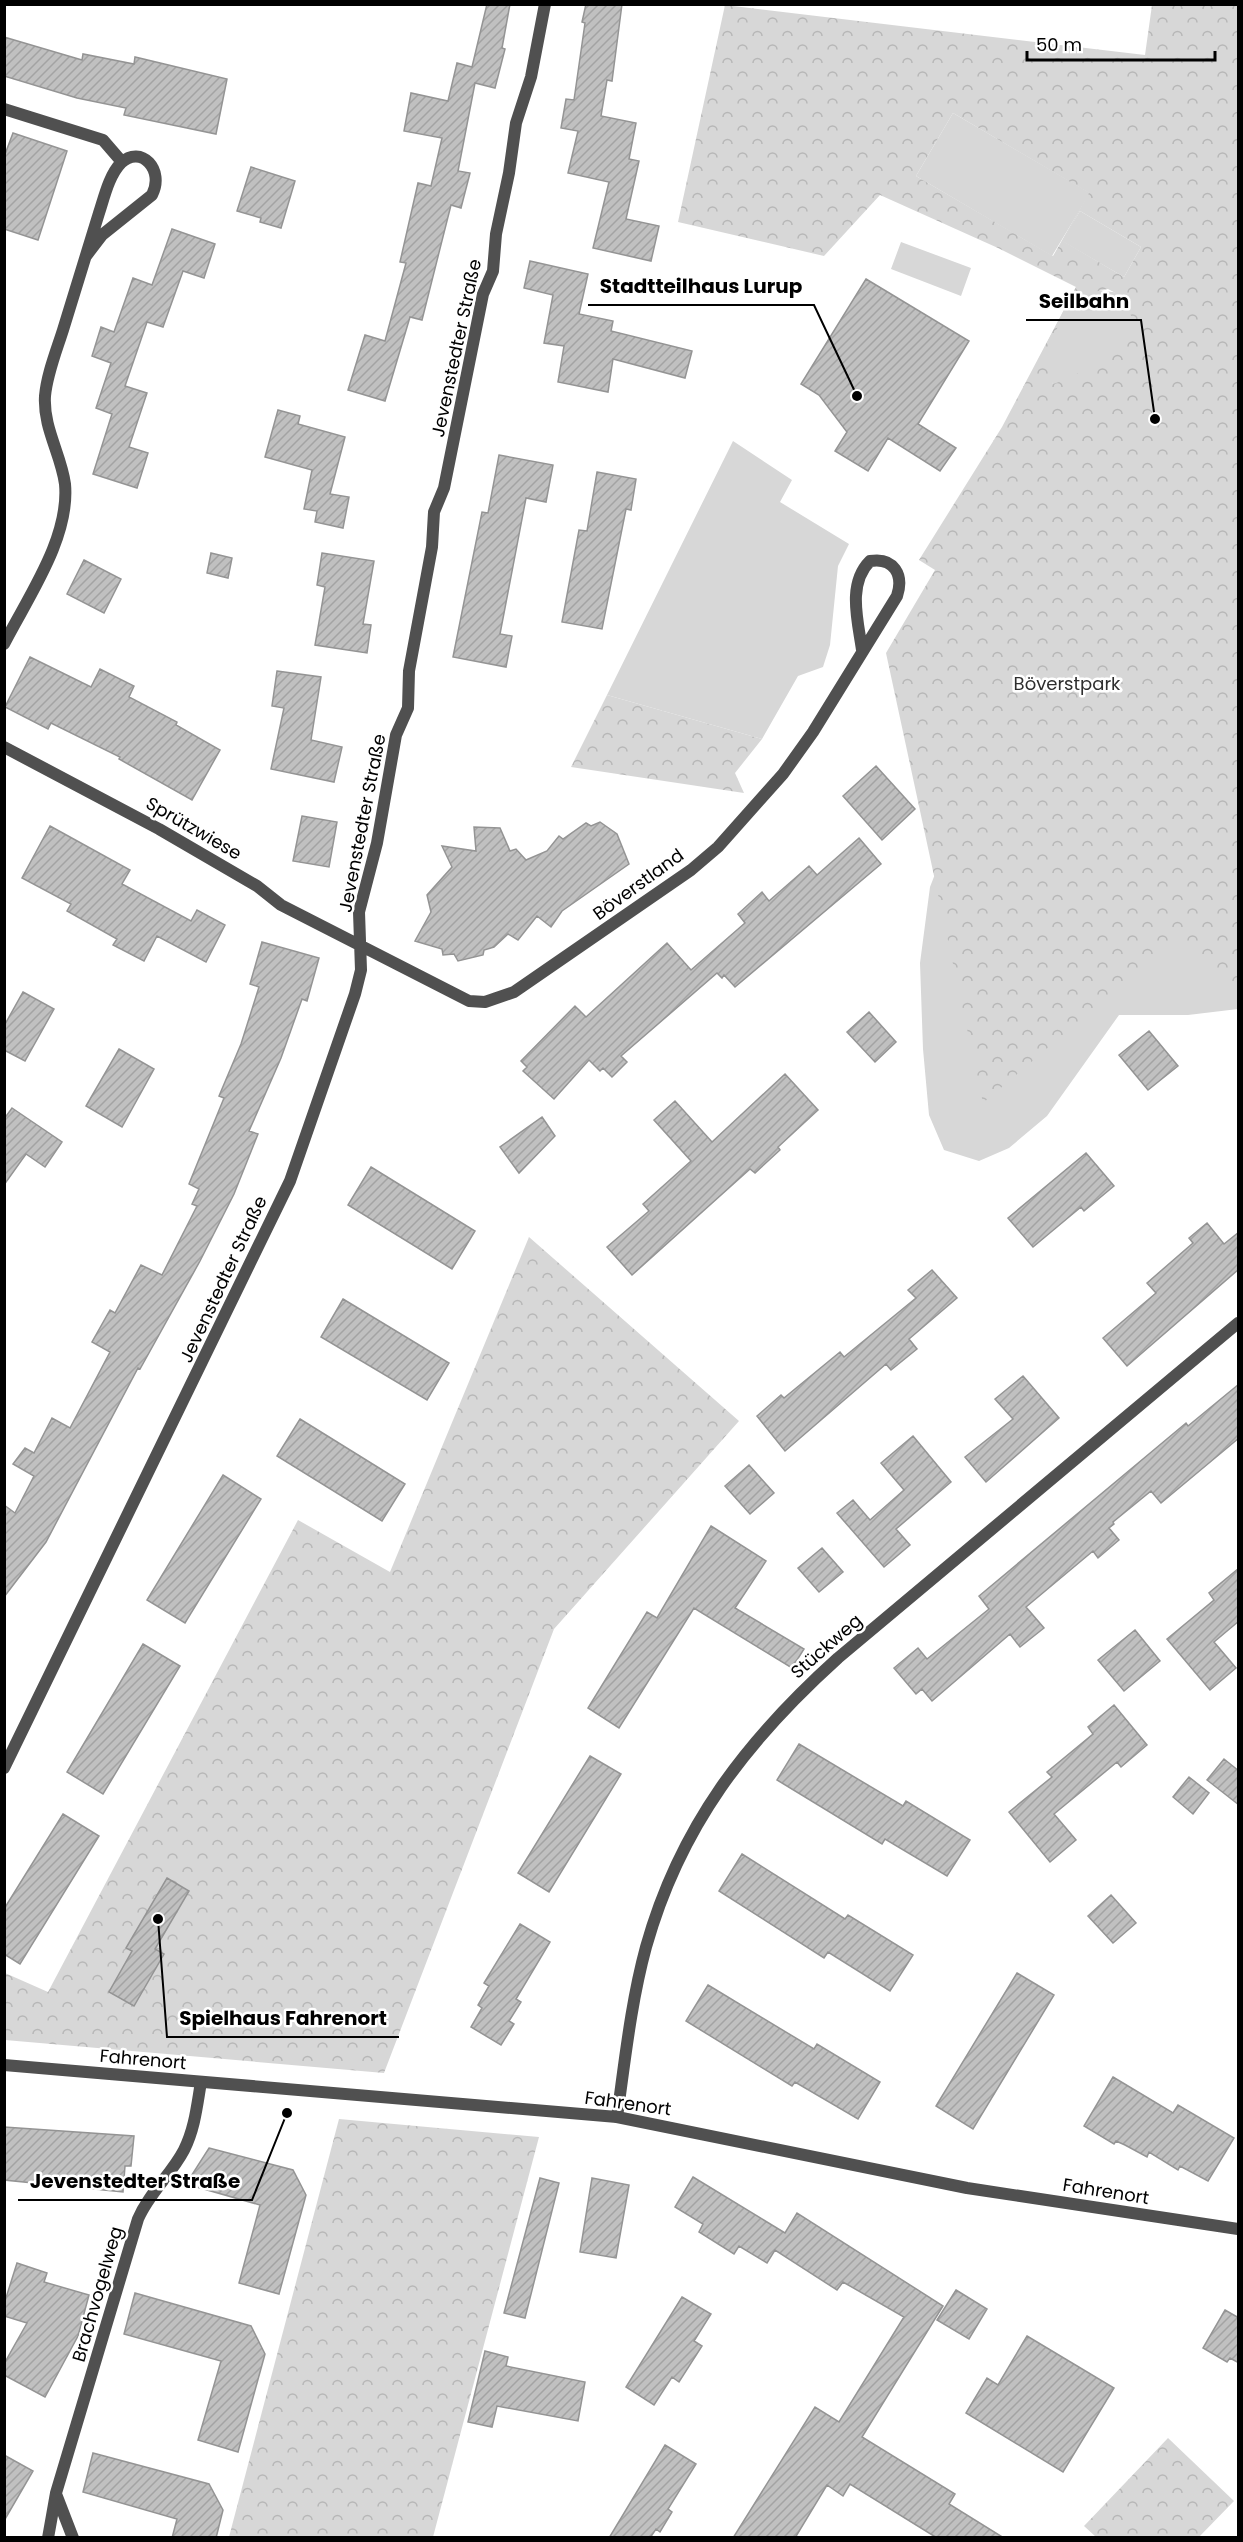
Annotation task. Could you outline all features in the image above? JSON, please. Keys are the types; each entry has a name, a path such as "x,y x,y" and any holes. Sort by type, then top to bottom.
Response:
{"street":[{"name":"Jevenstedter Straße","path":"4,1768 290,1181 355,994 361,970 360,912 377,843 396,735 408,708 409,671 432,547 434,512 444,488 483,294 493,271 496,234 509,174 516,123 531,77 545,4"},
{"path":"4,109 103,140 122,162"},
{"path":"4,644 55,544 62,525 65,503 64,483 49,433 45,396 49,375 86,256 114,172 122,162 133,158 144,159 153,165 158,175 157,186 145,202 102,235 86,256"},
{"name":"Böverstland","path":"361,947 470,1001 485,1002 514,992 691,870 718,847 783,774 834,700 862,650 897,596 901,585 899,573 891,564 880,560 870,561 856,580 857,618 862,650"},
{"name":"Sprützwiese","path":"4,747 117,806 257,886 281,905 361,947"},
{"name":"Stückweg","path":"617,2117 632,2011 647,1946 666,1893 706,1808 754,1742 791,1701 838,1658 1239,1323"},
{"name":"Fahrenort","path":"4,2065 617,2117 967,2188 1239,2229"},
{"name":"Brachvogelweg","path":"48,2538 56,2493 138,2219 146,2200 183,2152 190,2138 201,2082"},
{"path":"56,2493 73,2538"}],"green space":[{"name":"Böverstpark","path":"725,5 1145,55 1152,5 1238,5 1238,997 1181,935 983,1103 886,653 935,570 919,560 1002,427 1076,287 998,248 880,195 824,256 678,222","holes":["953,113 1089,193 1053,256 916,176","1080,211 1141,247 1124,277 1063,241","1108,289 1123,297 1135,325 1132,334 1071,378 1053,384 1043,357 1067,313 1084,297"]},
{"path":"953,113 1090,193 1052,256 916,176"},
{"path":"1080,211 1141,247 1124,277 1062,241"},
{"path":"901,242 971,268 961,296 891,269"},
{"path":"1076,287 1127,294 1148,327 1060,388 1053,384 1038,360"},
{"path":"733,441 792,480 780,502 849,544 838,566 830,645 823,667 798,676 762,739 607,695"},
{"path":"607,695 762,739 735,773 744,793 571,767"},
{"path":"954,825 1145,918 1238,944 1238,1009 1188,1015 1119,1015 1047,1116 1009,1148 979,1161 944,1150 929,1115 923,1049 920,963 930,887"},
{"path":"529,1237 739,1421 554,1629 384,2073 5,2040 5,1973 48,1992 298,1520 390,1572"},
{"path":"339,2119 539,2137 433,2537 229,2537"},
{"path":"1168,2438 1234,2501 1199,2537 1096,2537 1084,2526"}],"building":[{"path":"487,4 510,4 502,48 505,49 495,88 475,83 458,171 470,173 461,208 451,205 422,320 410,317 385,401 348,390 365,335 385,341 406,263 400,262 418,183 431,186 442,138 404,131 411,93 448,101 457,63 472,67"},
{"path":"586,4 622,4 612,81 607,80 601,116 636,123 629,159 639,161 626,219 659,226 651,261 593,248 609,182 568,173 578,131 561,128 566,99 574,100"},
{"path":"4,37 82,60 83,54 134,64 135,57 227,79 216,134 124,115 126,108 77,98 4,76"},
{"path":"13,133 67,151 38,240 4,229 4,157"},
{"path":"251,167 295,181 281,228 260,222 261,218 237,211"},
{"path":"172,229 215,244 204,278 183,271 163,327 147,322 125,386 147,393 129,447 148,453 137,488 93,474 112,414 96,408 111,363 92,356 101,327 114,332 133,278 152,285"},
{"path":"530,261 588,274 579,314 613,321 611,331 692,351 685,378 613,359 608,392 558,382 564,346 544,343 553,295 524,288"},
{"path":"866,279 969,341 918,424 956,448 940,471 888,438 868,471 835,451 847,432 819,395 801,384"},
{"path":"278,410 300,416 298,424 345,437 330,494 349,497 343,528 315,522 317,511 304,509 312,470 265,457"},
{"path":"499,455 553,465 546,502 526,498 500,634 512,636 506,667 453,657 482,512 488,513"},
{"path":"597,472 636,479 631,510 626,509 602,629 562,622 579,530 587,531"},
{"path":"211,553 232,558 228,578 207,573"},
{"path":"322,553 374,561 363,624 371,625 367,653 315,645 325,587 317,585"},
{"path":"84,560 121,579 104,613 67,594"},
{"path":"30,657 91,687 100,669 134,686 129,697 177,722 176,725 220,750 192,800 119,759 120,757 51,723 48,729 5,707"},
{"path":"277,671 321,677 311,740 342,747 334,782 271,769 284,708 272,706"},
{"path":"876,766 915,809 882,840 843,796"},
{"path":"302,816 337,822 329,867 293,861"},
{"path":"600,822 617,834 629,864 562,911 551,927 537,916 518,940 508,934 494,947 484,950 483,955 458,961 454,954 443,955 442,949 415,941 431,912 427,895 452,867 442,846 476,851 474,827 500,828 510,851 516,849 526,860 547,851 559,836 563,839 586,823 591,826"},
{"path":"50,826 130,870 122,884 191,921 197,910 225,925 206,962 157,936 144,961 113,945 117,939 67,911 71,904 22,878"},
{"path":"859,838 881,864 735,987 724,975 722,978 717,973 621,1056 627,1062 612,1077 603,1068 600,1071 589,1060 554,1099 523,1071 527,1067 521,1061 575,1006 586,1017 667,943 691,970 745,923 738,914 762,892 769,901 809,866 817,875"},
{"path":"262,942 319,958 307,1001 302,999 281,1058 249,1131 258,1134 234,1194 200,1261 140,1369 138,1368 46,1542 4,1597 4,1505 15,1513 34,1476 13,1464 25,1448 34,1453 52,1418 70,1428 110,1352 92,1342 110,1310 115,1313 141,1265 162,1275 197,1206 192,1204 199,1189 189,1184 224,1098 219,1096 241,1044 259,987 250,984"},
{"path":"23,992 54,1009 25,1061 4,1050 4,1026"},
{"path":"869,1012 896,1042 875,1062 847,1032"},
{"path":"1149,1031 1178,1066 1148,1090 1119,1055"},
{"path":"119,1049 154,1069 122,1127 86,1106"},
{"path":"785,1074 818,1110 778,1147 780,1150 755,1173 750,1169 632,1275 607,1247 649,1211 643,1204 691,1161 654,1120 675,1101 712,1142"},
{"path":"12,1108 62,1142 45,1167 26,1154 4,1185 4,1119"},
{"path":"542,1117 555,1136 519,1173 500,1147"},
{"path":"1086,1153 1114,1186 1084,1211 1081,1207 1033,1247 1008,1218"},
{"path":"371,1167 475,1231 452,1269 348,1205"},
{"path":"1207,1223 1224,1244 1239,1232 1239,1269 1127,1366 1103,1338 1156,1293 1147,1283 1193,1243 1189,1238"},
{"path":"932,1270 957,1298 909,1339 917,1349 891,1370 886,1364 785,1451 757,1416 781,1395 784,1398 840,1352 844,1357 916,1298 908,1290"},
{"path":"343,1299 449,1363 427,1400 321,1337"},
{"path":"1023,1376 1059,1418 986,1482 965,1457 1013,1419 995,1399"},
{"path":"1239,1384 1239,1438 1161,1503 1151,1491 1113,1522 1114,1524 1109,1528 1119,1540 1098,1558 1093,1551 1026,1607 1044,1628 1020,1647 1010,1634 932,1701 922,1689 916,1694 894,1668 918,1648 927,1659 989,1609 979,1596 1186,1423 1188,1426"},
{"path":"300,1419 405,1484 382,1521 277,1456"},
{"path":"913,1436 951,1482 896,1529 910,1545 884,1567 837,1513 853,1500 870,1520 904,1490 881,1463"},
{"path":"749,1465 774,1493 750,1514 725,1486"},
{"path":"223,1475 261,1499 185,1623 147,1600"},
{"path":"711,1526 766,1561 735,1608 804,1649 792,1668 694,1608 619,1728 588,1708 647,1612 657,1618"},
{"path":"822,1548 843,1572 819,1592 798,1568"},
{"path":"1239,1568 1239,1621 1214,1642 1236,1668 1210,1690 1167,1639 1214,1600 1209,1593"},
{"path":"1135,1630 1160,1661 1124,1691 1098,1660"},
{"path":"143,1644 180,1666 103,1794 67,1772"},
{"path":"1114,1705 1147,1745 1121,1767 1117,1762 1054,1814 1076,1840 1050,1862 1009,1812 1052,1777 1047,1772 1093,1734 1088,1727"},
{"path":"799,1744 903,1806 906,1801 970,1840 947,1876 885,1839 882,1844 777,1780"},
{"path":"590,1756 621,1774 549,1892 518,1873"},
{"path":"1224,1759 1239,1771 1239,1805 1207,1780"},
{"path":"1189,1777 1209,1793 1193,1814 1173,1797"},
{"path":"63,1814 99,1836 20,1964 4,1954 4,1909"},
{"path":"742,1854 845,1919 848,1915 913,1955 890,1991 828,1952 824,1958 719,1891"},
{"path":"167,1878 189,1891 155,1949 164,1954 134,2006 109,1992 132,1951 126,1948"},
{"path":"1111,1895 1136,1923 1113,1943 1088,1916"},
{"path":"520,1924 550,1942 516,1999 521,2002 509,2021 514,2024 501,2045 471,2027 482,2008 478,2005 489,1986 484,1983"},
{"path":"1017,1973 1054,1995 973,2129 936,2106"},
{"path":"708,1985 814,2049 817,2044 880,2082 858,2119 795,2082 792,2086 686,2021"},
{"path":"1113,2077 1173,2113 1178,2105 1234,2138 1208,2181 1180,2166 1178,2170 1149,2152 1147,2157 1116,2141 1114,2144 1084,2126"},
{"path":"4,2127 134,2136 131,2166 125,2166 123,2192 4,2180"},
{"path":"209,2148 293,2170 306,2195 279,2294 239,2283 260,2205 186,2184"},
{"path":"693,2177 785,2233 797,2213 943,2306 862,2437 955,2494 949,2504 1004,2538 937,2538 850,2484 843,2496 827,2485 795,2538 733,2538 815,2407 839,2422 904,2317 843,2282 837,2290 775,2250 767,2263 739,2246 734,2254 699,2232 703,2224 675,2207"},
{"path":"540,2178 559,2183 525,2318 504,2313"},
{"path":"592,2178 629,2185 616,2258 580,2252"},
{"path":"17,2263 47,2273 44,2282 89,2295 78,2336 45,2397 4,2375 4,2364 27,2323 4,2316 4,2304"},
{"path":"956,2290 987,2309 969,2339 937,2320"},
{"path":"135,2293 251,2326 265,2354 238,2452 198,2440 221,2361 124,2334"},
{"path":"682,2297 711,2314 694,2341 702,2346 679,2382 672,2377 654,2405 626,2387"},
{"path":"1225,2310 1239,2318 1239,2363 1230,2358 1227,2362 1203,2348"},
{"path":"1027,2336 1114,2388 1063,2472 966,2413 987,2378 998,2385"},
{"path":"485,2351 508,2357 506,2366 585,2382 578,2421 497,2406 492,2427 468,2422"},
{"path":"665,2445 696,2464 668,2509 672,2512 660,2532 656,2529 650,2538 609,2538"},
{"path":"93,2453 209,2484 223,2510 216,2538 172,2538 177,2519 83,2492"},
{"path":"4,2455 33,2471 4,2521"}],"place":[{"name":"Stadtteilhaus Lurup","path":"857,396"},
{"name":"Seilbahn","path":"1155,419"},
{"name":"Spielhaus Fahrenort","path":"158,1919"},
{"name":"Jevenstedter Straße","path":"287,2113"}]}
